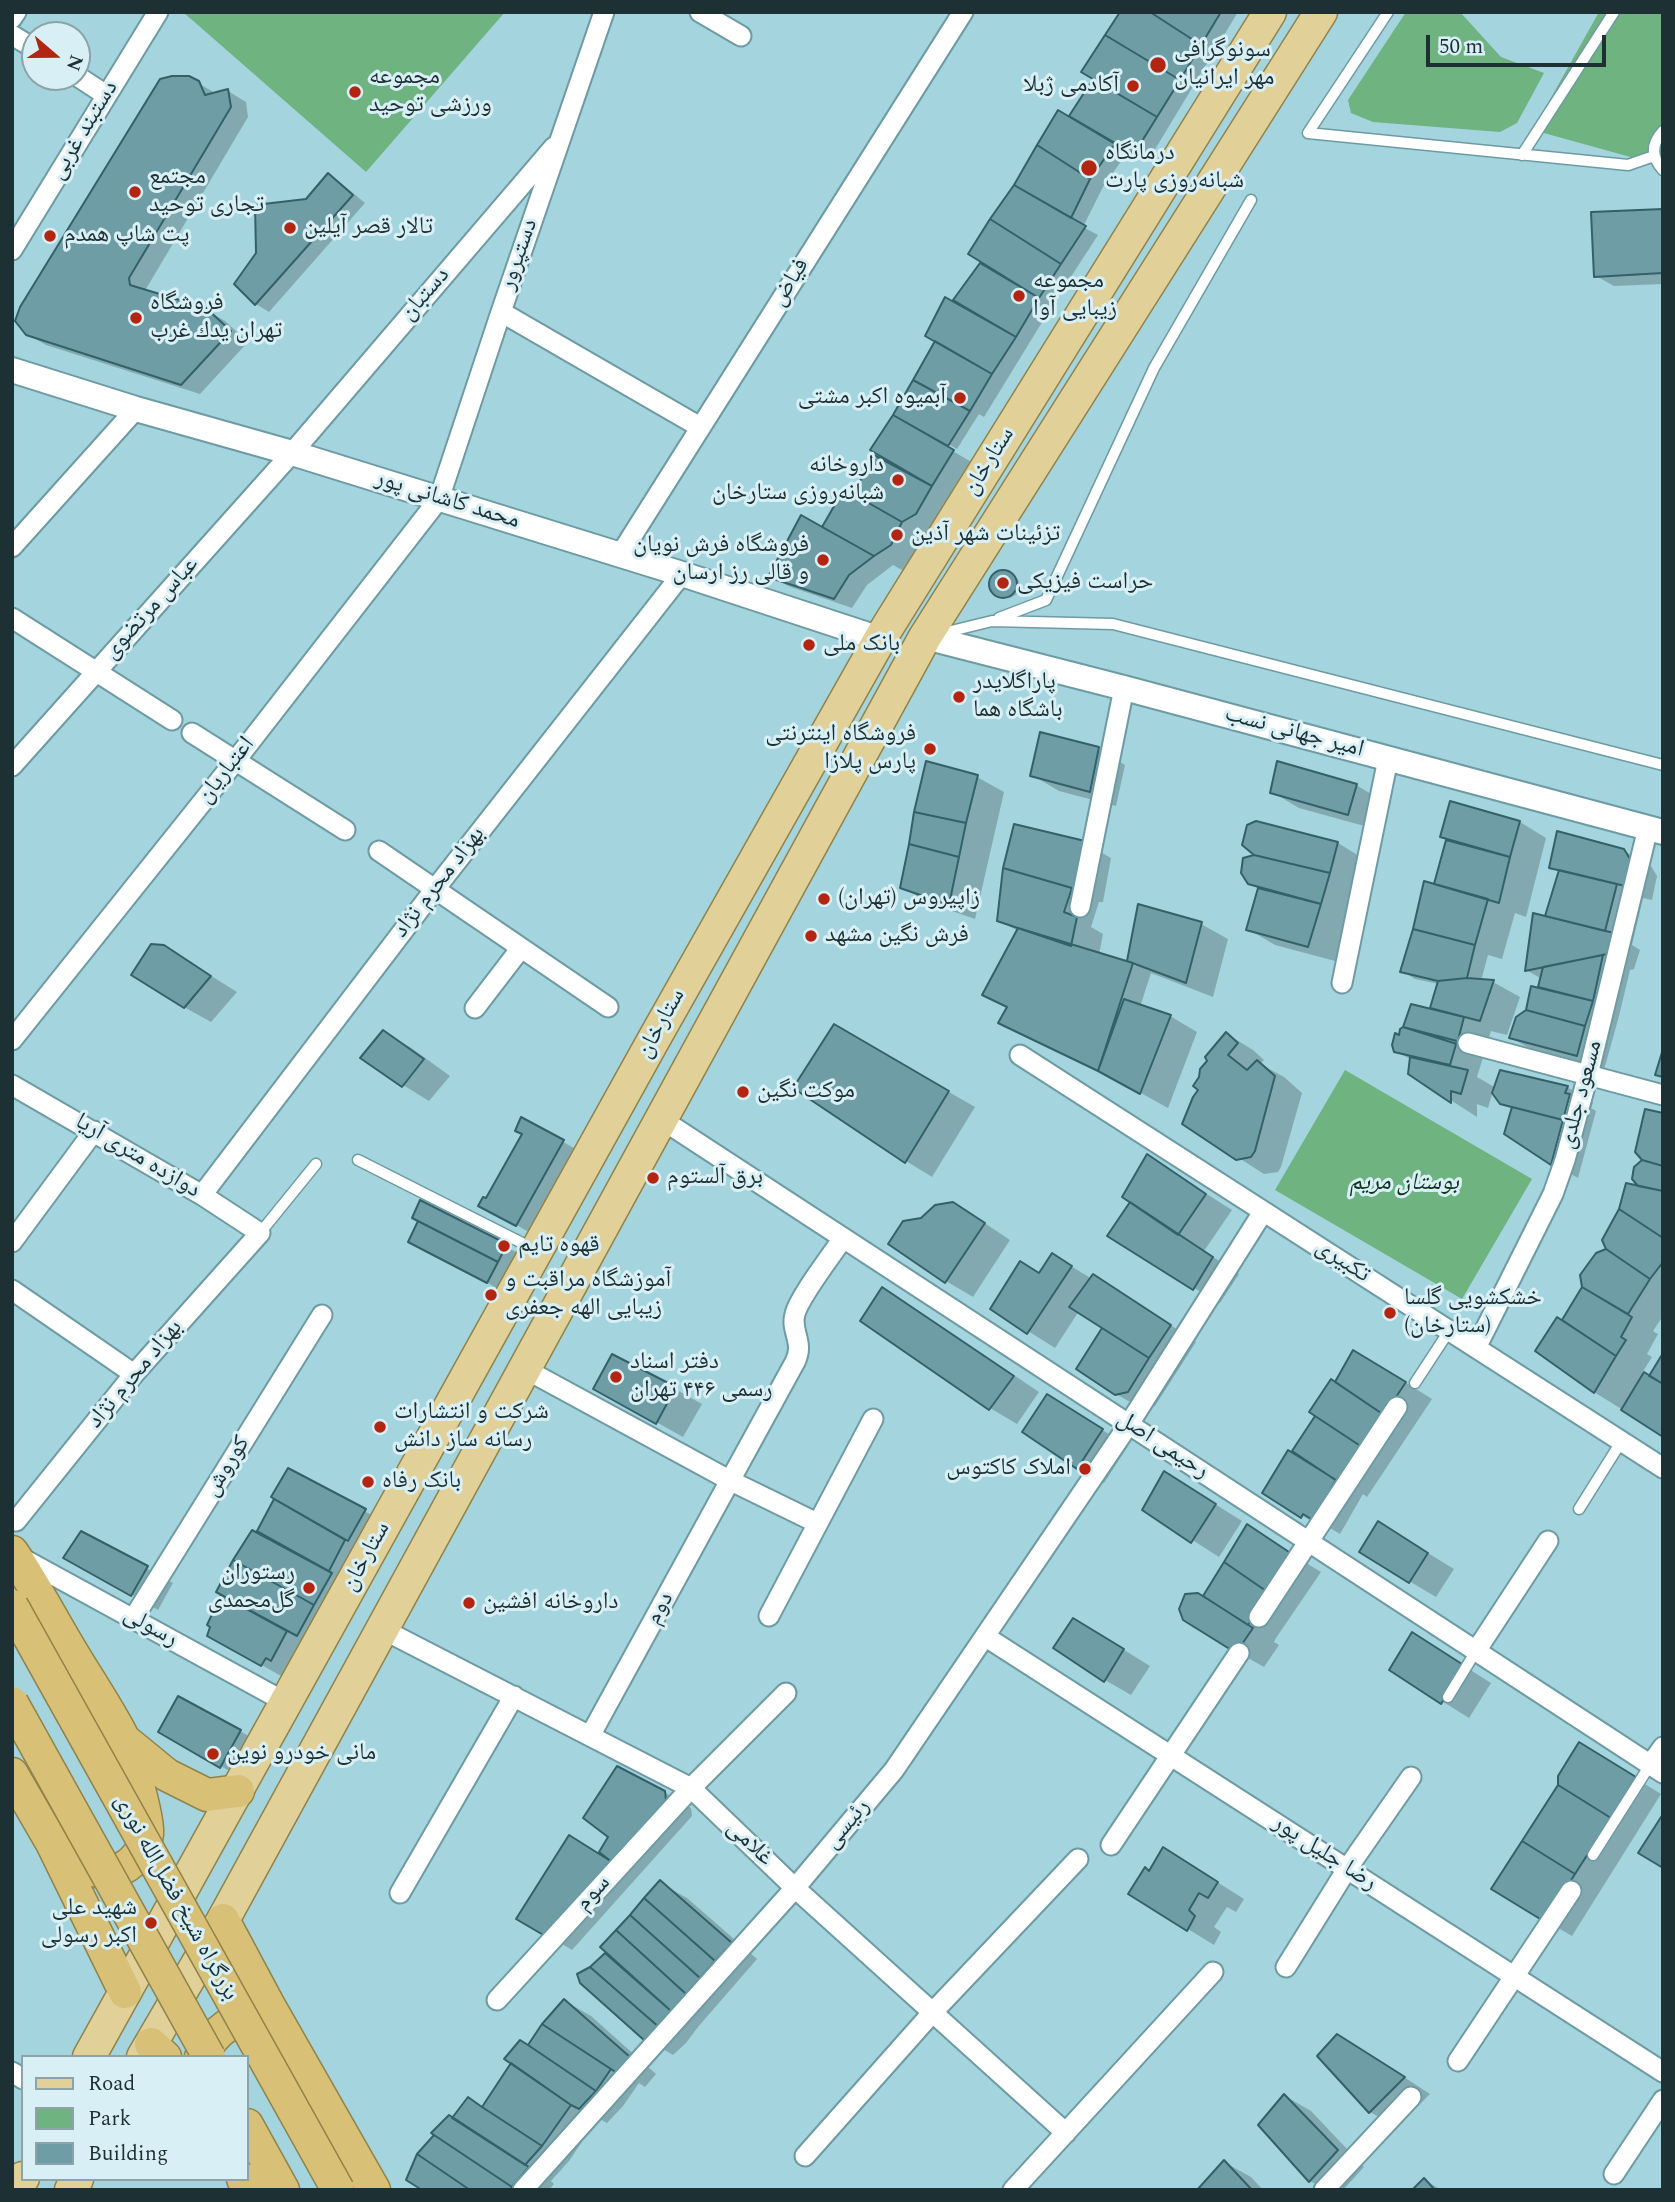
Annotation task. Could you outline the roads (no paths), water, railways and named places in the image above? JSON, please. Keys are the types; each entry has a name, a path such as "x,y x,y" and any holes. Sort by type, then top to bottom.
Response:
{"highway":[{"path":"13,1553 123,1739 146,1815 148,1836 138,1855 123,1868 100,1871 86,1868 52,1843"},
{"name":"بزرگراه شیخ فضل‌الله نوری","path":"12,1606 338,2190"},
{"name":"بزرگراه شیخ فضل‌الله نوری","path":"12,1703 208,2055"},
{"path":"123,1739 167,1775 207,1795 238,1791"},
{"path":"12,1774 52,1843 125,1993"},
{"path":"223,1920 374,2190"},
{"path":"202,2055 222,2028 242,2015 269,2006"},
{"path":"248,2127 283,2190"}],"main road":[{"name":"ستارخان","path":"90,2055 654,1039 880,639 1270,12"},
{"name":"ستارخان","path":"153,2053 223,1920 925,637 1321,12"}],"street":[{"path":"12,18 16,12"},
{"name":"دستبند غربی","path":"12,250 158,12"},
{"name":"دستپرور","path":"439,499 604,12"},
{"path":"701,12 741,36"},
{"name":"فیاض","path":"620,555 963,12"},
{"path":"91,85 107,95"},
{"name":"دستبان","path":"292,453 561,138"},
{"path":"501,312 700,427"},
{"name":"محمد کاشانی پور","path":"12,370 136,409 292,453 682,574 880,639"},
{"path":"12,547 136,409"},
{"name":"عباس مرتضوی","path":"12,766 292,453"},
{"name":"اعتباریان","path":"12,1040 236,760 439,499"},
{"name":"بهزاد محرم نژاد","path":"202,1195 435,889 682,574"},
{"path":"12,618 172,720"},
{"name":"امیر جهانی نسب","path":"925,637 1655,830"},
{"path":"1080,907 1124,688"},
{"path":"192,733 345,830"},
{"path":"1342,983 1388,759"},
{"name":"مسعود جلدی","path":"1476,1348 1553,1194 1565,1160 1655,830"},
{"path":"379,851 608,1007"},
{"path":"475,1008 521,948"},
{"path":"1468,1042 1663,1095"},
{"name":"تکبیری","path":"1020,1055 1663,1468"},
{"name":"دوازده متری آریا","path":"12,1085 202,1195 260,1233"},
{"name":"رحیمی اصل","path":"661,1119 1657,1769"},
{"path":"12,1242 94,1131"},
{"name":"رئیسی","path":"523,2190 795,1888 894,1770 1129,1424 1263,1212"},
{"name":"بهزاد محرم نژاد","path":"16,1521 134,1374 260,1233"},
{"name":"دوم","path":"590,1736 799,1354 800,1344 794,1325 797,1307 843,1238"},
{"path":"12,1290 134,1374"},
{"name":"کوروش","path":"133,1619 322,1315"},
{"path":"525,1369 731,1481 817,1523"},
{"path":"1259,1617 1397,1406"},
{"path":"769,1616 873,1419"},
{"path":"1476,1651 1548,1541"},
{"name":"رسولی","path":"13,1553 286,1703"},
{"name":"غلامی","path":"382,1629 691,1788 795,1888 1066,2133"},
{"name":"رضا جلیل پور","path":"986,1637 1663,2072"},
{"path":"1111,1845 1239,1653"},
{"name":"سوم","path":"497,2000 691,1788 786,1693"},
{"path":"400,1893 514,1696"},
{"path":"1657,1769 1663,1747"},
{"path":"1286,1967 1347,1869 1411,1777"},
{"path":"805,2156 932,2013 1078,1859"},
{"path":"1458,2061 1571,1891"},
{"path":"1013,2190 1213,1972"},
{"path":"1324,2190 1411,2097"},
{"path":"1614,2174 1663,2100"}],"lane":[{"path":"1388,12 1308,133 1628,165 1654,156"},
{"path":"1522,155 1614,12"},
{"path":"1663,131 1654,144 1654,156 1663,170"},
{"path":"925,637 992,621 1046,600 1154,368 1251,200"},
{"path":"992,621 1113,624 1663,765"},
{"path":"358,1160 537,1251"},
{"path":"260,1233 316,1164"},
{"path":"1415,1383 1449,1331"},
{"path":"1579,1509 1621,1442"},
{"path":"1448,1697 1476,1651"},
{"path":"1593,1855 1657,1769"}],"place":[{"name":"سونوگرافی مهر ایرانیان","path":"1158,65"},
{"name":"آکادمی ژبلا","path":"1133,86"},
{"name":"مجموعه ورزشی توحید","path":"355,92"},
{"name":"درمانگاه شبانه‌روزی پارت","path":"1089,168"},
{"name":"مجتمع تجاری توحید","path":"135,192"},
{"name":"تالار قصر آیلین","path":"290,228"},
{"name":"پت شاپ همدم","path":"50,236"},
{"name":"مجموعه زیبایی آوا","path":"1019,296"},
{"name":"فروشگاه تهران يدك غرب","path":"136,318"},
{"name":"آبمیوه اکبر مشتی","path":"960,398"},
{"name":"داروخانه شبانه‌روزی ستارخان","path":"898,480"},
{"name":"تزئینات شهر آذین","path":"897,535"},
{"name":"فروشگاه فرش نویان و قالی رز ارسان","path":"823,560"},
{"name":"حراست فیزیکی","path":"1003,583"},
{"name":"بانک ملی","path":"809,645"},
{"name":"پاراگلایدر باشگاه هما","path":"959,697"},
{"name":"فروشگاه اینترنتی پارس پلازا","path":"930,749"},
{"name":"زاپیروس (تهران)","path":"824,899"},
{"name":"فرش نگین مشهد","path":"811,936"},
{"name":"موکت نگین","path":"743,1092"},
{"name":"برق آلستوم","path":"653,1178"},
{"name":"قهوه تایم","path":"504,1246"},
{"name":"آموزشگاه مراقبت و زیبایی الهه جعفری","path":"491,1295"},
{"name":"خشکشویی گلسا (ستارخان)","path":"1390,1313"},
{"name":"دفتر اسناد رسمی ۴۴۶ تهران","path":"616,1377"},
{"name":"شرکت و انتشارات رسانه ساز دانش","path":"380,1427"},
{"name":"املاک کاکتوس","path":"1085,1469"},
{"name":"بانک رفاه","path":"368,1482"},
{"name":"رستوران گل‌محمدی","path":"309,1588"},
{"name":"داروخانه افشین","path":"469,1603"},
{"name":"مانی خودرو نوین","path":"213,1754"},
{"name":"شهید علی اکبر رسولی","path":"151,1923"}],"park label":[{"name":"بوستان مریم","path":"1404,1184"}]}
